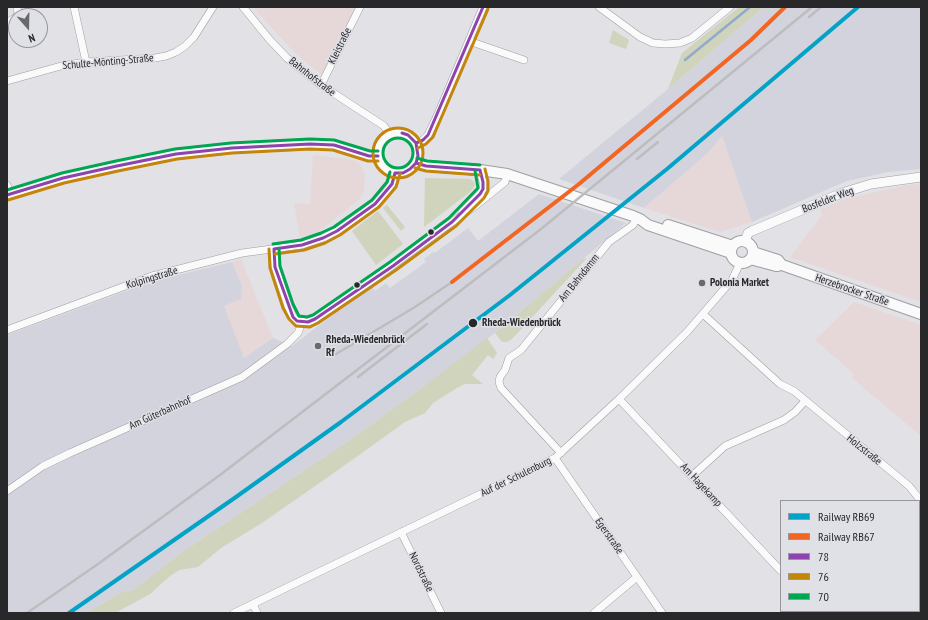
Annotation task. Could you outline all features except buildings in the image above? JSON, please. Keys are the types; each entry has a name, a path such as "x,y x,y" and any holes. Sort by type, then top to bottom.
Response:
{"main road":[{"path":"402,133 412,139 416,144 418,156 416,163 403,173 395,173 384,167 378,156 381,143 390,135 402,133"},
{"path":"8,192 63,178 176,154 232,148 310,144 334,146 369,156 378,156"},
{"path":"416,163 426,166 480,170 507,174 639,218 650,219 732,250"},
{"path":"740,242 745,242 752,248 751,255 744,263 740,263 732,258 732,250 740,242"},
{"name":"Herzebrocker Straße","path":"751,255 776,266 782,265 921,314"}],"street":[{"path":"74,7 86,62"},
{"name":"Schulte-Mönting-Straße","path":"7,81 47,69 86,62 155,58 176,52 194,38 213,7"},
{"name":"Bahnhofstraße","path":"243,7 269,39 287,58 321,85 384,126 390,135"},
{"name":"Kleistraße","path":"321,85 360,7"},
{"path":"416,144 428,135 483,7"},
{"path":"599,7 640,37 653,43 665,44 680,43 692,38 730,7"},
{"path":"469,41 524,60"},
{"path":"452,222 480,194 483,182 480,170"},
{"name":"Kolpingstraße","path":"7,330 152,276 238,254 302,245 322,238 362,214 375,204 392,184 395,173"},
{"path":"274,248 275,267 293,317 302,322 315,320 388,270 474,207 505,182 507,174"},
{"name":"Bosfelder Weg","path":"745,242 748,234 752,231 846,191 871,184 921,177"},
{"name":"Am Bahndamm","path":"561,453 501,388 499,382 500,377 510,358 521,350 609,242 633,225 639,218"},
{"name":"Auf der Schulenburg","path":"234,613 555,458 676,344 732,280 740,263"},
{"name":"Holzstraße","path":"703,314 780,384 794,391 909,486 918,500"},
{"name":"Am Güterbahnhof","path":"7,491 43,466 242,377 287,344 298,333 302,322"},
{"name":"Am Hagekamp","path":"619,399 780,570"},
{"path":"692,476 725,446 784,420 795,412 805,401"},
{"name":"Egerstraße","path":"555,458 662,613"},
{"name":"Nordstraße","path":"401,532 441,613"},
{"path":"594,613 638,577"},
{"path":"253,604 257,613"}],"shaded area":[{"path":"254,7 356,7 322,75 294,52"},
{"path":"764,7 921,7 921,169 888,172 847,181 752,222 722,136 708,153 644,208 559,179 668,89"},
{"path":"722,135 752,222 720,232 644,208 708,153"},
{"path":"313,155 354,160 360,164 365,174 364,191 356,202 326,226 315,233 300,238 294,203 310,204"},
{"path":"921,184 921,302 790,257 822,215 820,209 848,198 908,185"},
{"path":"539,194 626,223 495,333 420,389 353,438 181,553 133,590 123,591 87,613 7,613 7,335 153,281 232,262 242,286 241,299 224,306 244,358 273,338 292,346 334,314 333,312 372,287 375,291 386,283 390,288 426,262 424,259 433,252 435,253 468,228 478,241"},
{"path":"241,259 273,338 244,358 224,306 241,299 242,286 232,262"},
{"path":"854,302 921,325 921,436 852,378 854,374 815,340"}],"green space":[{"path":"739,7 764,7 668,89 682,53"},
{"path":"613,30 629,40 626,49 609,43"},
{"path":"425,178 470,179 475,185 470,192 424,227"},
{"path":"387,205 405,227 401,231 383,208"},
{"path":"378,211 403,244 376,265 352,231"},
{"path":"587,258 512,339 507,342 502,342 495,333 583,259"},
{"path":"487,338 497,353 493,359 488,355 472,375 483,384 465,384 433,403 425,413 405,422 262,523 221,548 198,567 179,570 150,594 115,613 87,613 123,591 133,590 181,553 353,438"}],"waterway":[{"path":"685,60 750,7"}],"railway":[{"path":"27,613 98,564 220,475 541,229 812,7"},
{"path":"809,17 821,7"},
{"path":"637,159 658,142"},
{"path":"336,354 415,307 452,282"},
{"path":"358,377 427,324"}],"rail line":[{"name":"RB67","path":"452,282 579,184 751,40 785,7"},
{"name":"RB69","path":"69,613 341,422 510,295 667,169 858,7"}],"transit line":[{"name":"78","path":"416,143 423,140 428,135 483,7"},
{"name":"76","path":"418,148 426,144 433,137 488,9"},
{"name":"76","path":"398,128 408,130 416,135 421,143 423,153 421,163 416,171 408,176 398,178 388,176 380,171 375,163 373,153 375,143 380,135 388,130 398,128"},
{"name":"78","path":"395,173 403,173 410,169 416,163 418,156 416,143 408,135 402,133"},
{"name":"70","path":"398,138 404,139 412,147 413,153 412,159 404,167 398,168 392,167 384,159 383,153 384,147 392,139 398,138"},
{"name":"70","path":"7,190 62,173 116,161 175,149 231,143 310,139 334,140 370,151 378,151"},
{"name":"78","path":"7,195 63,178 117,166 176,154 232,148 310,144 334,145 369,156 378,156"},
{"name":"76","path":"8,200 64,183 118,171 177,159 232,153 310,149 333,150 368,161 378,161"},
{"name":"70","path":"417,158 427,161 480,165"},
{"name":"78","path":"416,163 426,166 480,170"},
{"name":"76","path":"415,168 426,171 480,175"},
{"name":"76","path":"269,249 270,268 283,308 289,319 296,326 310,327 396,270 456,226 484,198 488,191 488,181 485,169"},
{"name":"78","path":"274,249 275,267 293,317 297,321 308,322 315,319 393,266 452,222 480,194 483,189 480,170"},
{"name":"70","path":"279,249 280,266 293,304 299,316 307,317 313,315 390,262 449,218 478,188 475,171"},
{"name":"70","path":"273,244 301,240 334,227 372,200 387,182 390,172"},
{"name":"78","path":"274,249 302,245 323,238 337,231 375,204 392,184 395,173"},
{"name":"76","path":"275,254 304,250 325,243 340,235 379,207 396,187 400,174"}],"place":[{"name":"Polonia Market","path":"702,283"},
{"name":"Rheda-Wiedenbrück","path":"473,323"},
{"name":"Rheda-Wiedenbrück Rf","path":"318,346"}]}
